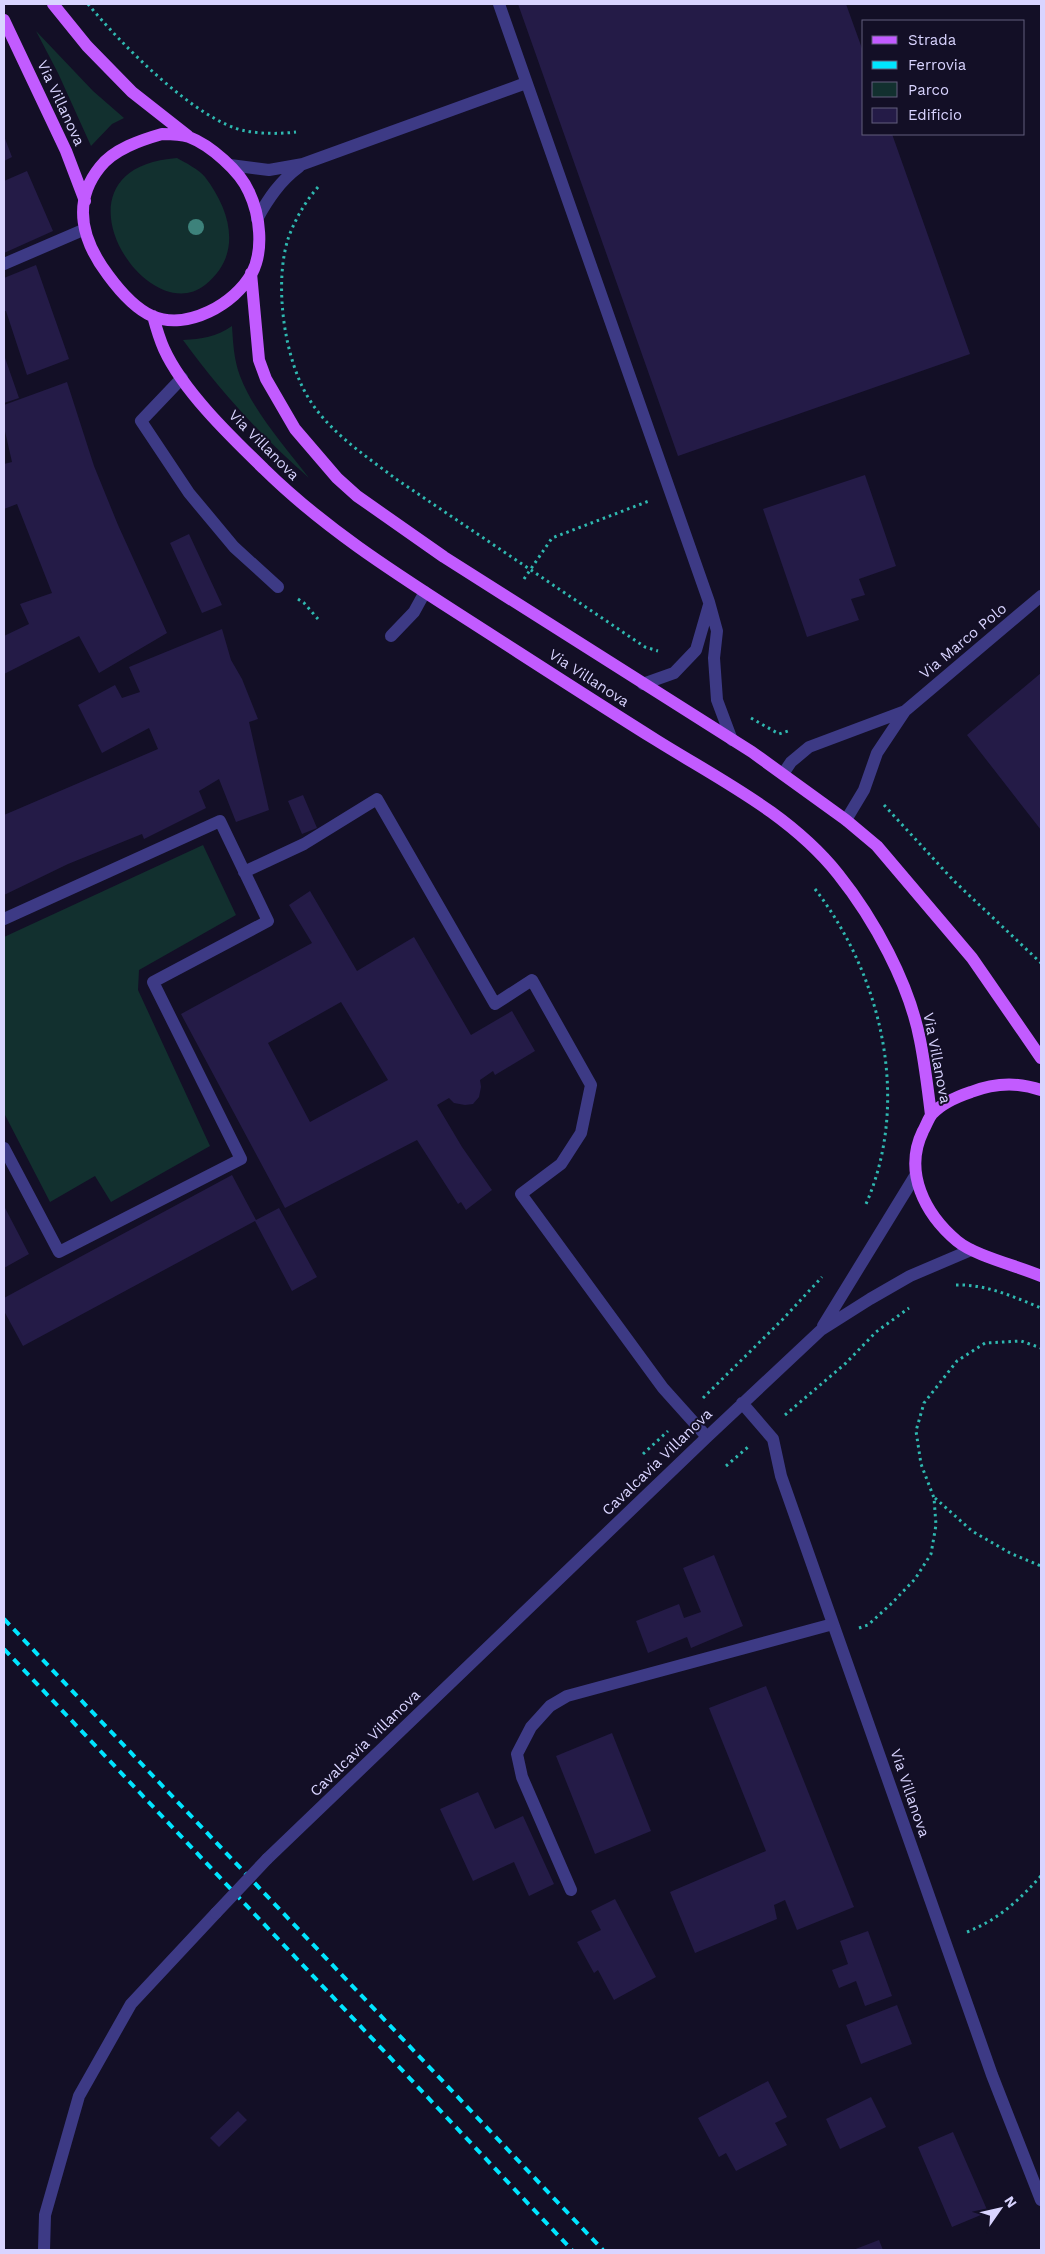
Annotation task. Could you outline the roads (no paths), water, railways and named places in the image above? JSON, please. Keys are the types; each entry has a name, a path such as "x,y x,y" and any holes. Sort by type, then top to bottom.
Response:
{"main road":[{"path":"53,4 87,46 132,92 188,136 209,148 230,165 249,190 257,219 259,239 258,259 252,273 234,296 222,306 198,316 173,320 153,316 119,290 90,247 84,230 85,201 100,167 112,157 136,142 162,134 188,136"},
{"name":"Via Villanova","path":"4,20 66,150 85,201"},
{"name":"Via Villanova","path":"252,273 259,360 266,378 296,429 337,478 357,496 444,557 732,740 846,820 877,846 972,958 1041,1058"},
{"name":"Via Villanova","path":"153,316 164,350 182,378 216,420 293,497 384,566 772,812 797,831 819,852 839,875 856,900 892,961 908,1000 920,1038 931,1115"},
{"path":"1041,1090 1005,1084 979,1089 951,1099 931,1115 918,1143 915,1176 924,1203 940,1224 958,1242 971,1250 1041,1276"}],"street":[{"path":"499,4 709,602 717,631 714,658 716,700 732,740"},
{"path":"230,165 269,170 303,164 526,83"},
{"path":"257,219 274,191 287,176 303,164"},
{"path":"4,264 84,230"},
{"path":"182,378 141,421 189,493 234,546 278,587"},
{"path":"391,636 414,612 424,592"},
{"name":"Via Marco Polo","path":"846,820 864,790 877,753 905,711 1041,596"},
{"path":"643,684 674,673 696,650 709,602"},
{"name":"Via Marco Polo","path":"783,774 792,762 809,747 905,711"},
{"path":"244,872 304,844 377,799 495,1004 532,980 591,1085 581,1133 561,1164 520,1194 663,1388 706,1437"},
{"path":"4,919 220,821 268,921 153,982 240,1159 59,1252 4,1148"},
{"name":"Cavalcavia Villanova","path":"821,1330 915,1176"},
{"name":"Cavalcavia Villanova","path":"44,2250 45,2215 79,2096 131,2004 267,1859 706,1437 821,1330 910,1276 971,1250"},
{"name":"Via Villanova","path":"742,1403 773,1438 781,1476 992,2075 1041,2200"},
{"path":"571,1890 522,1777 517,1754 531,1727 550,1706 567,1696 835,1629"}],"railway":[{"path":"4,1619 603,2250"},
{"path":"4,1649 572,2250"}]}
